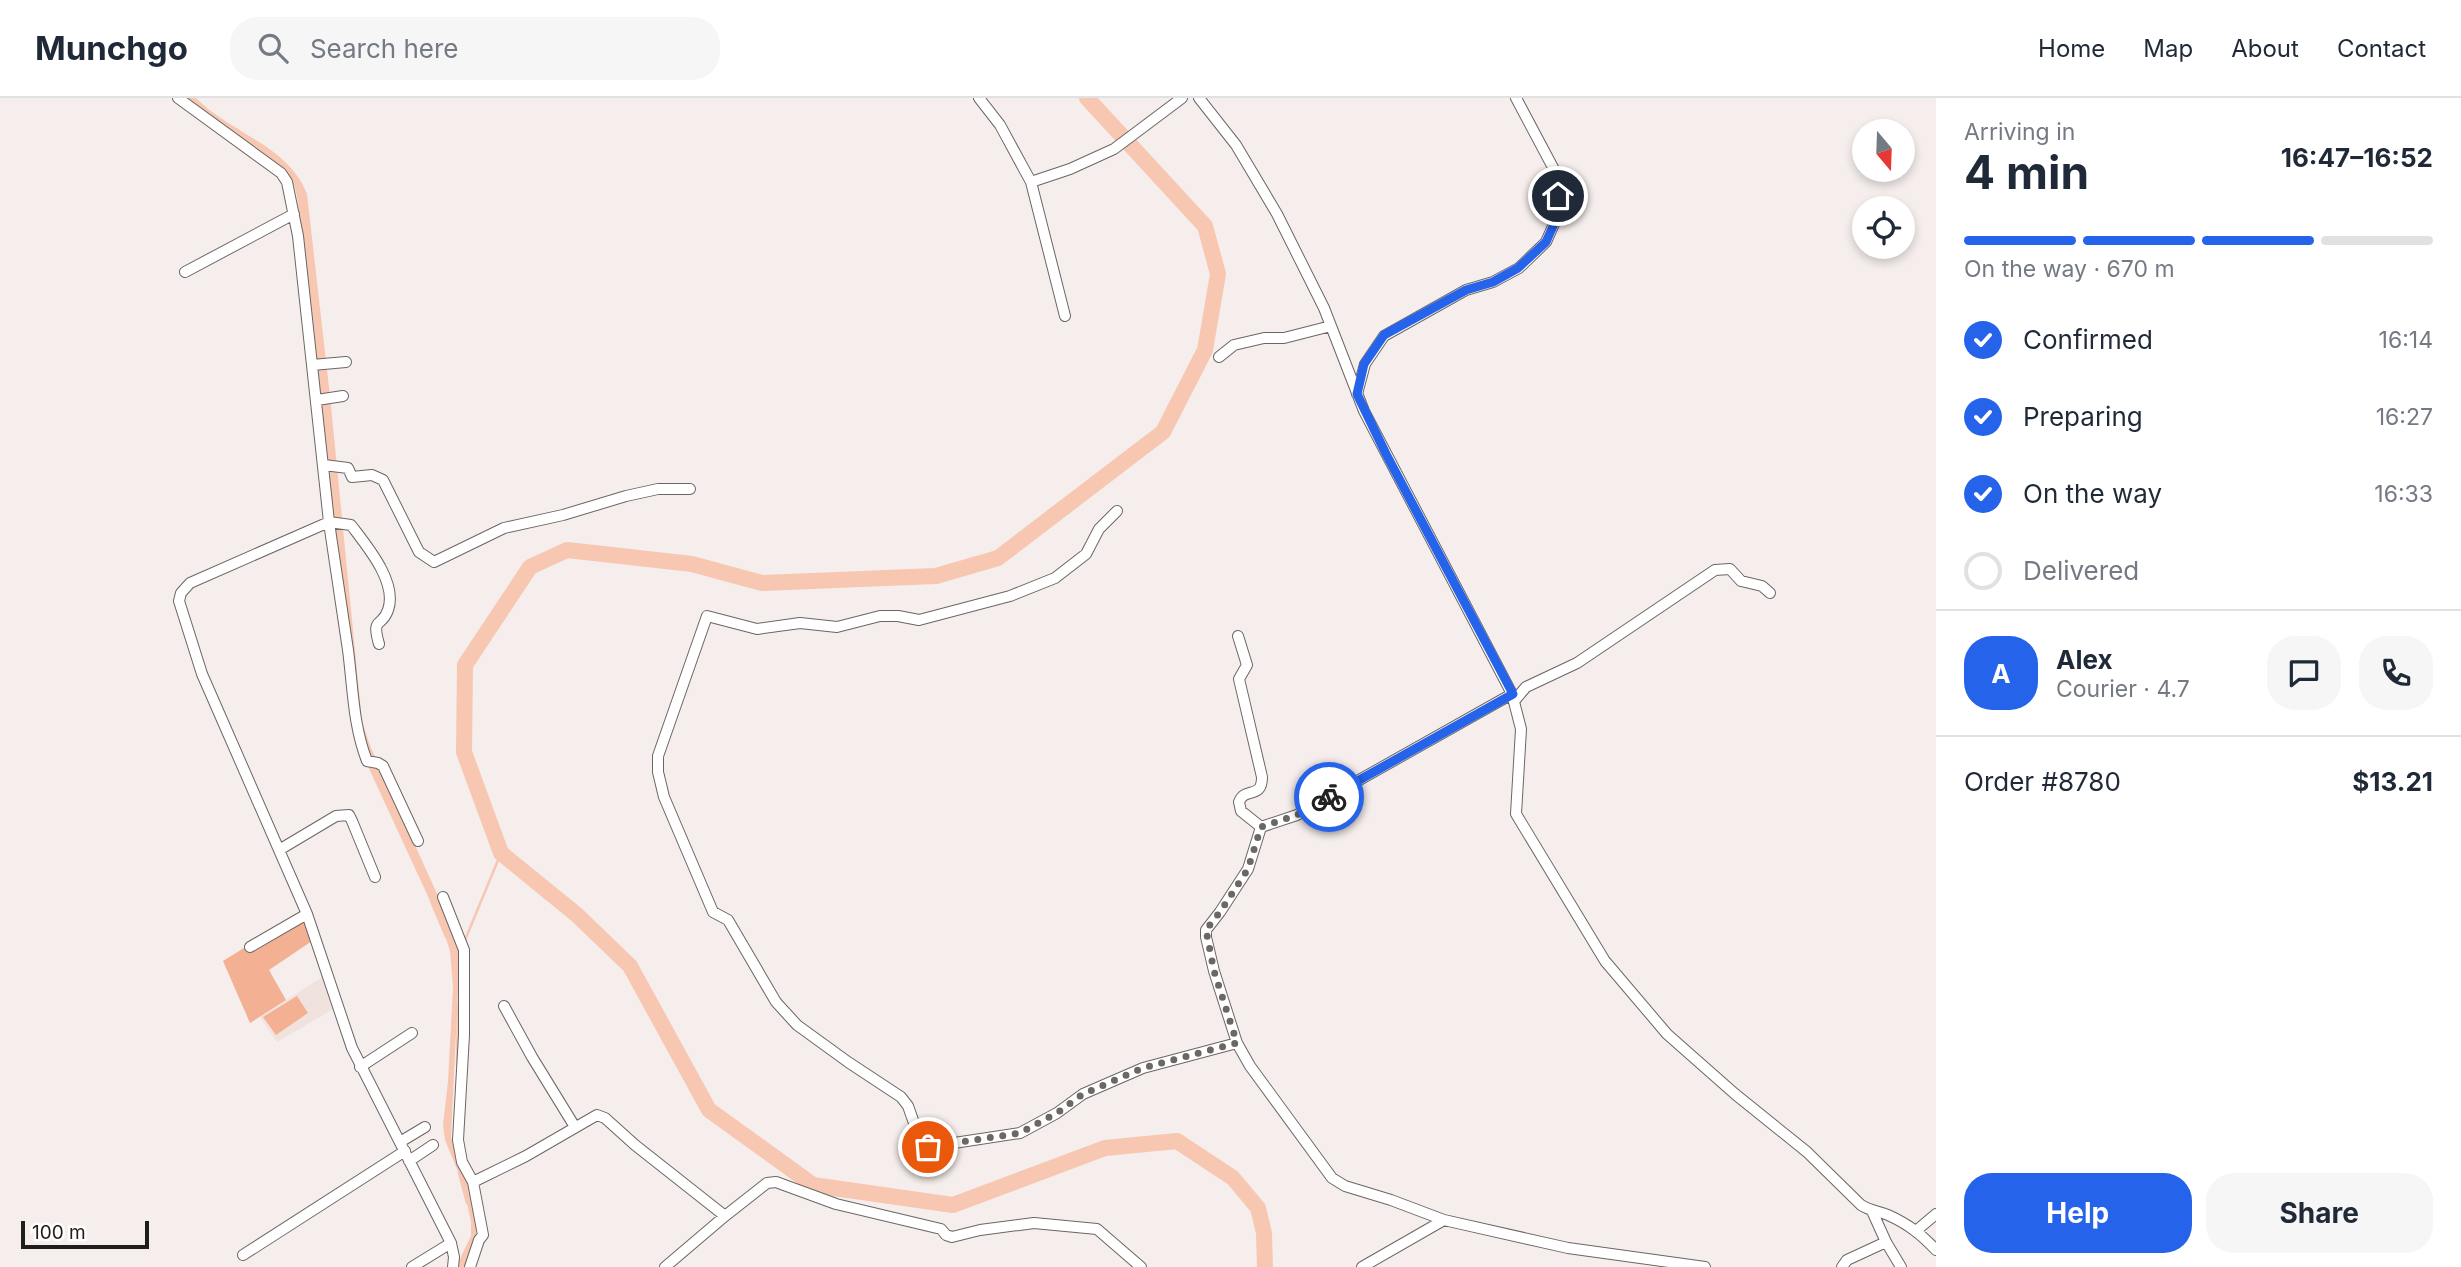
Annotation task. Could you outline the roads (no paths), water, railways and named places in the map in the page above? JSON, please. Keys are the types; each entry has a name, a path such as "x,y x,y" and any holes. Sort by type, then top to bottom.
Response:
{"street":[{"path":"178,98 281,173 288,182 318,364 356,729 367,761 383,766 418,841"},
{"path":"979,98 1000,125 1031,182 1065,316"},
{"path":"1031,182 1070,169 1114,149 1182,98"},
{"path":"1199,98 1236,145 1277,214 1309,275 1357,394 1386,454 1514,697 1521,729 1516,814 1605,961 1667,1034 1807,1152 1861,1205 1917,1230 1936,1250"},
{"path":"1357,394 1364,364 1384,335 1466,290 1493,282 1518,268 1546,242 1558,215 1558,177 1516,98"},
{"path":"186,272 294,214"},
{"path":"1219,357 1234,345 1264,338 1284,338 1331,326"},
{"path":"318,364 345,362"},
{"path":"322,399 343,396"},
{"path":"328,465 348,468 352,477 372,475 383,480 419,552 434,562 504,528 658,489 690,489"},
{"path":"1117,512 1099,529 1086,554 1055,578 1010,596 919,620 880,616 837,627 800,623 757,629 707,616 658,756 658,772 664,797 680,838 713,912 728,920 776,1002 797,1025 901,1097 908,1106 920,1140 928,1147 1020,1133 1057,1113 1083,1094 1143,1068 1237,1043"},
{"path":"379,644 374,629 388,612 390,596 377,559 351,525 334,523 202,576 185,588 179,601 202,674 307,914 360,1068 405,1151 451,1243 459,1266"},
{"path":"1261,827 1297,815 1514,697 1526,687 1577,663 1715,570 1730,569 1741,581 1762,586 1770,593"},
{"path":"1238,636 1247,665 1239,679 1262,776 1261,788 1244,794 1238,802 1241,811 1261,827"},
{"path":"279,850 345,813 352,821 375,877"},
{"path":"1261,827 1248,869 1206,930 1214,971 1237,1043 1250,1066 1332,1178 1345,1186 1444,1220 1568,1248 1704,1267"},
{"path":"443,897 464,950 464,1035 458,1140 459,1152 473,1182 483,1235 459,1266"},
{"path":"250,947 307,914"},
{"path":"504,1006 576,1127"},
{"path":"360,1068 412,1033"},
{"path":"473,1182 526,1156 597,1115 605,1118 725,1216"},
{"path":"243,1255 405,1151 425,1127"},
{"path":"405,1151 433,1145"},
{"path":"665,1267 770,1181 836,1204 941,1229 952,1237 980,1230 1034,1223 1097,1229 1141,1267"},
{"path":"1872,1211 1901,1267"},
{"path":"1917,1230 1936,1214"},
{"path":"1362,1267 1444,1220"},
{"path":"1842,1267 1847,1260 1886,1242"},
{"path":"412,1267 451,1243"}],"waterway":[{"path":"1087,98 1205,226 1218,274 1205,350 1163,432 998,558 936,576 762,583 692,564 567,550 530,567 465,665 464,752 501,853 577,915 630,966 709,1110 813,1185 953,1205 1105,1148 1177,1141 1233,1178 1258,1208 1264,1233 1265,1267"},
{"path":"465,940 501,853"},
{"path":"431,901 446,937"},
{"path":"457,1065 458,1005"},
{"path":"459,1173 467,1203"}]}
